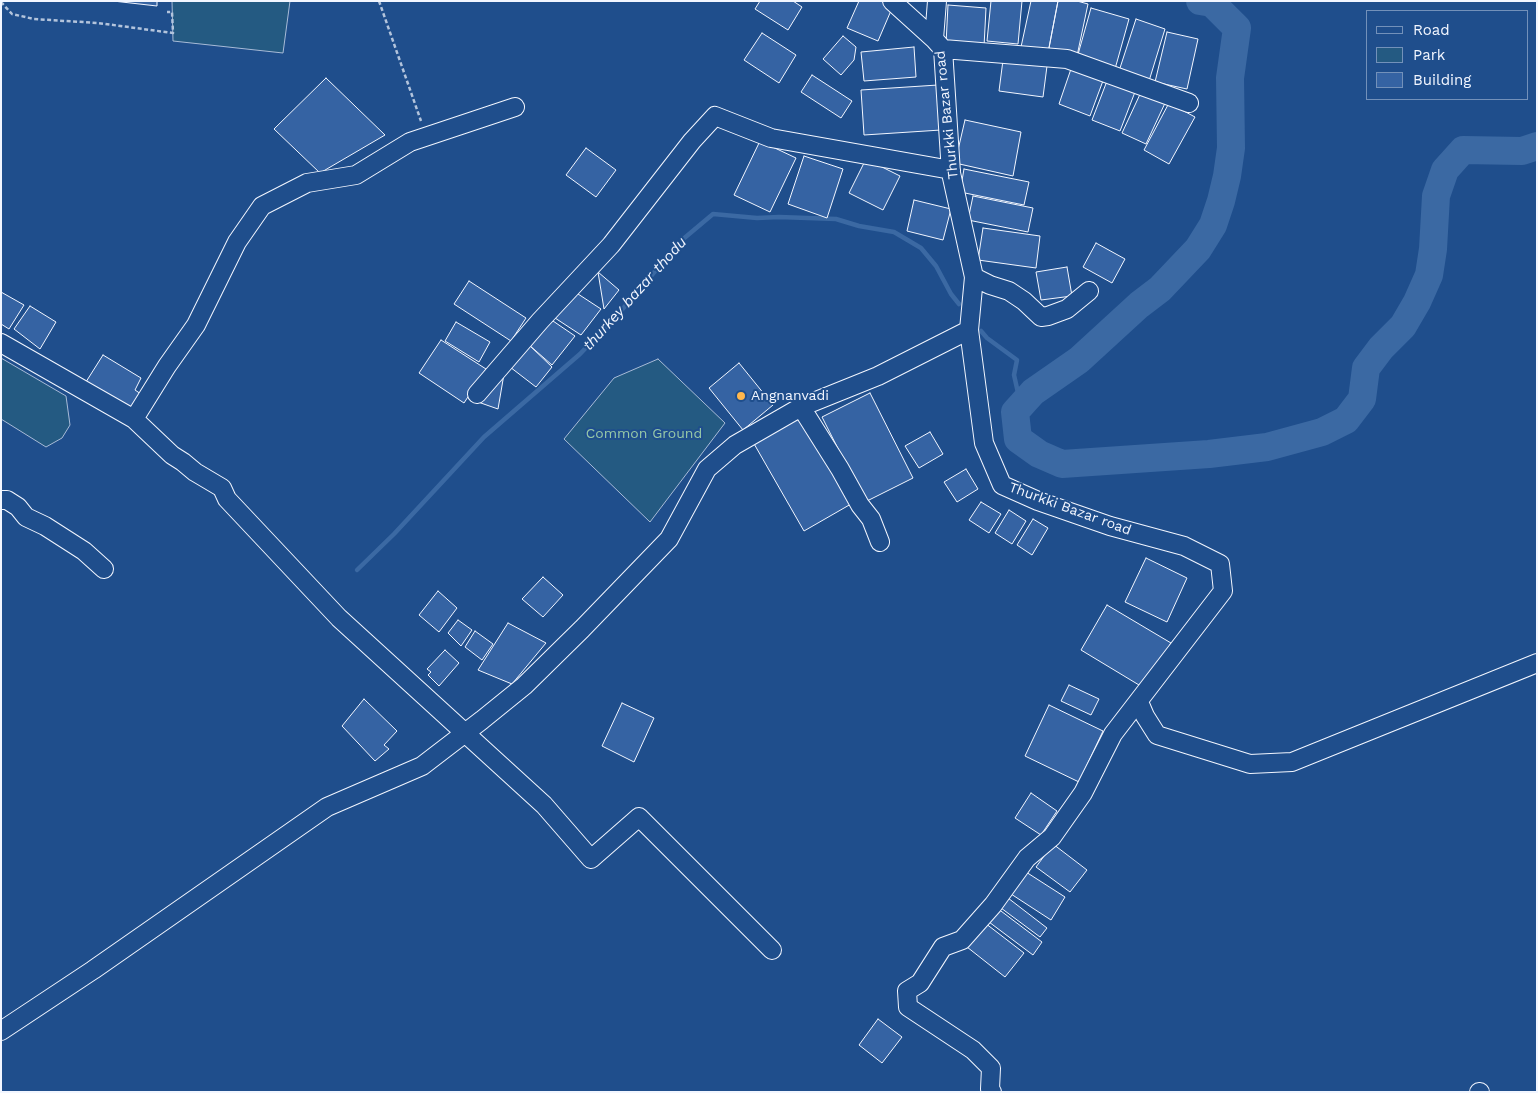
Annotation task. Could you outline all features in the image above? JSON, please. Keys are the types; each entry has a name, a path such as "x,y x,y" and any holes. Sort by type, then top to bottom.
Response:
{"street":[{"path":"892,1 938,44 1067,60 1189,103"},
{"name":"Thurkki Bazar road","path":"937,1 938,44 951,170 974,277 969,330 984,443 1002,485 1038,501 1110,526 1184,546 1220,564 1223,591 1139,702"},
{"path":"134,419 167,366 196,325 237,242 262,206 307,183 356,175 410,142 515,107"},
{"path":"477,394 540,321 611,245 692,141 715,116 771,138 951,170"},
{"path":"974,277 1009,291 1024,301 1041,317 1067,309 1089,291"},
{"path":"1,1031 93,970 326,807 422,766 465,734 524,686 669,539 707,469 735,445 801,407 878,376 969,330"},
{"path":"1,342 134,419 172,455 222,488 227,499 339,618 544,805 590,859 639,817 772,950"},
{"path":"801,407 860,505 871,519 880,542"},
{"path":"1,500 7,500 18,506 26,517 45,526 84,551 104,569"},
{"path":"992,1092 990,1089 991,1068 973,1050 908,1007 908,991 920,983 943,947 962,940 993,905 1027,858 1052,837 1083,793 1113,734 1139,702 1145,716 1157,734 1250,764 1292,762 1537,664"}],"path":[{"path":"379,1 426,137"},
{"path":"1,2 12,14 34,19 98,23 173,33 172,12 167,12"}],"green space":[{"path":"172,1 290,1 283,53 173,41"},
{"path":"1,358 66,396 70,425 62,438 46,447 1,419"},
{"name":"Common Ground","path":"658,359 725,423 650,522 564,439 614,378"}],"building":[{"path":"113,1 157,1 157,6"},
{"path":"760,1 793,1 802,7 788,30 755,9"},
{"path":"859,1 881,1 893,6 878,41 847,28"},
{"path":"991,1 1022,1 1018,44 987,41"},
{"path":"1031,1 1058,1 1048,53 1021,47"},
{"path":"1058,1 1077,1 1088,4 1077,56 1048,53"},
{"path":"948,5 986,8 984,47 946,44"},
{"path":"1091,8 1129,19 1115,69 1077,58"},
{"path":"1136,19 1165,29 1149,81 1119,71"},
{"path":"1167,32 1198,39 1187,89 1155,82"},
{"path":"762,33 796,55 779,83 744,60"},
{"path":"843,36 856,47 854,60 841,75 823,59"},
{"path":"914,47 916,77 864,81 861,52"},
{"path":"1003,60 1047,66 1043,97 999,91"},
{"path":"1072,66 1104,78 1090,116 1059,104"},
{"path":"812,75 852,101 841,118 801,92"},
{"path":"326,78 385,135 320,173 274,129"},
{"path":"1107,81 1135,92 1120,131 1092,120"},
{"path":"938,85 941,130 864,135 861,90"},
{"path":"1142,90 1166,101 1146,144 1122,133"},
{"path":"1169,103 1195,117 1169,164 1144,150"},
{"path":"965,120 1021,132 1013,176 955,163"},
{"path":"760,141 796,158 770,212 734,195"},
{"path":"586,148 616,170 596,197 566,175"},
{"path":"804,156 843,169 827,218 788,204"},
{"path":"866,159 900,176 883,210 849,193"},
{"path":"964,169 1029,182 1024,205 960,192"},
{"path":"973,196 1033,208 1028,232 968,220"},
{"path":"914,200 951,209 943,240 907,231"},
{"path":"983,228 1040,236 1036,268 978,260"},
{"path":"1096,243 1125,259 1112,283 1083,267"},
{"path":"1067,267 1072,296 1041,300 1036,272"},
{"path":"598,272 619,290 604,309"},
{"path":"469,281 526,318 511,341 454,304"},
{"path":"1,292 24,305 9,329 1,324"},
{"path":"575,292 601,309 581,335 555,318"},
{"path":"30,306 56,322 40,349 14,329"},
{"path":"553,321 575,336 552,365 528,344"},
{"path":"456,322 490,342 479,362 445,341"},
{"path":"441,340 486,369 464,403 419,373"},
{"path":"528,344 552,367 536,387 510,367"},
{"path":"103,355 141,378 135,390 144,396 134,419 84,385"},
{"name":"Angnanvadi","path":"739,363 773,405 743,430 709,388"},
{"path":"504,374 498,409 478,402"},
{"path":"870,393 913,478 865,502 822,417"},
{"path":"800,415 851,504 804,531 753,442"},
{"path":"930,432 943,454 919,468 905,446"},
{"path":"966,469 978,489 957,502 944,482"},
{"path":"981,502 1001,514 989,533 969,520"},
{"path":"1009,510 1026,521 1012,544 995,533"},
{"path":"1033,519 1048,528 1032,555 1017,545"},
{"path":"1146,558 1187,578 1167,622 1125,602"},
{"path":"543,577 563,595 543,617 522,599"},
{"path":"438,591 457,608 439,632 419,615"},
{"path":"1107,605 1171,643 1144,688 1081,650"},
{"path":"458,620 472,630 461,646 448,633"},
{"path":"508,623 546,643 512,684 478,670"},
{"path":"475,631 493,644 482,660 465,647"},
{"path":"445,650 459,663 439,686 428,675 431,672 427,669"},
{"path":"1069,685 1099,699 1091,715 1061,701"},
{"path":"364,699 397,731 384,745 389,749 375,761 342,726"},
{"path":"622,703 654,718 634,762 602,746"},
{"path":"1049,705 1103,731 1079,782 1025,756"},
{"path":"1031,793 1057,811 1041,835 1015,818"},
{"path":"1053,844 1087,870 1070,892 1036,867"},
{"path":"1026,872 1065,897 1051,920 1011,894"},
{"path":"1008,898 1047,928 1040,937 1001,908"},
{"path":"993,905 1042,942 1033,955 989,922"},
{"path":"985,923 1024,953 1005,977 967,947"},
{"path":"878,1019 902,1037 882,1063 859,1045"}],"waterway":[{"path":"1200,1 1212,3 1237,28 1230,78 1231,148 1221,201 1213,225 1198,249 1160,289 1139,305 1079,360 1033,392 1015,412 1018,439 1039,454 1062,464 1209,454 1267,447 1322,432 1346,420 1362,399 1366,368 1381,348 1403,326 1417,302 1429,275 1433,249 1436,196 1445,170 1463,150 1522,151 1537,146"},
{"name":"thurkey bazar thodu","path":"357,570 394,534 484,437 580,354 620,312 682,240 713,214 757,218 836,219 859,226 894,232 921,248 936,266 951,294 959,304"},
{"name":"thurkey bazar thodu","path":"981,331 987,338 1017,360 1014,375 1021,406"}],"place":[{"name":"Angnanvadi","path":"741,396"}]}
